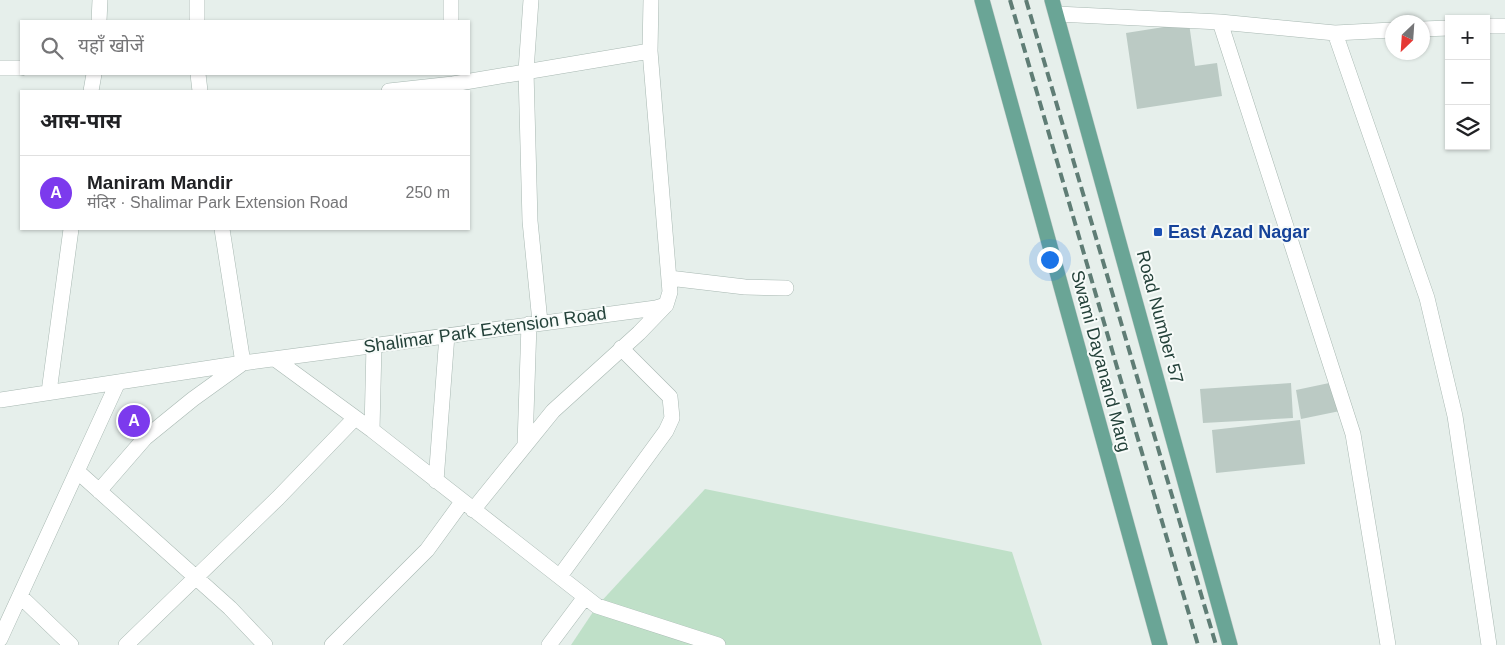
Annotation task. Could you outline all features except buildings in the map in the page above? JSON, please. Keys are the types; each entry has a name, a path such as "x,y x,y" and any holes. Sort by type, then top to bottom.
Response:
{"main road":[{"name":"Swami Dayanand Marg","path":"982,0 1160,645"},
{"name":"Road Number 57","path":"1055,7 1230,645"}],"street":[{"path":"99,20 100,0"},
{"path":"197,0 197,20"},
{"path":"451,0 452,20"},
{"path":"525,445 534,323 526,71 531,0"},
{"path":"332,645 427,550 525,445 553,411 666,305 670,292 650,51 651,0"},
{"path":"1055,7 1335,33 1385,30"},
{"path":"1220,22 1353,434 1388,645"},
{"path":"1490,26 1505,26"},
{"path":"1430,29 1445,28"},
{"path":"1335,33 1427,298 1455,416 1489,645"},
{"path":"397,90 453,83 650,51"},
{"path":"0,68 20,68"},
{"path":"91,90 94,75"},
{"path":"198,75 200,90"},
{"path":"49,392 71,230"},
{"path":"99,491 145,438 193,399 243,363 222,230"},
{"path":"669,278 736,286 786,288"},
{"name":"Shalimar Park Extension Road","path":"0,401 243,363 656,308 666,305"},
{"path":"436,481 447,335"},
{"path":"372,430 374,345"},
{"path":"560,576 666,431 672,418 670,397 620,348"},
{"path":"275,359 372,430 591,601 718,645"},
{"path":"0,639 118,382"},
{"path":"126,645 278,498 355,418"},
{"path":"77,472 230,608 265,645"},
{"path":"20,596 71,645"},
{"path":"549,645 591,601"}],"green space":[{"path":"705,489 1012,552 1042,645 571,645 597,606"}],"railway":[{"path":"1010,0 1198,645"},
{"path":"1026,0 1216,645"}],"place":[{"name":"East Azad Nagar","path":"1158,232"},
{"name":"Maniram Mandir","path":"134,421"}]}
